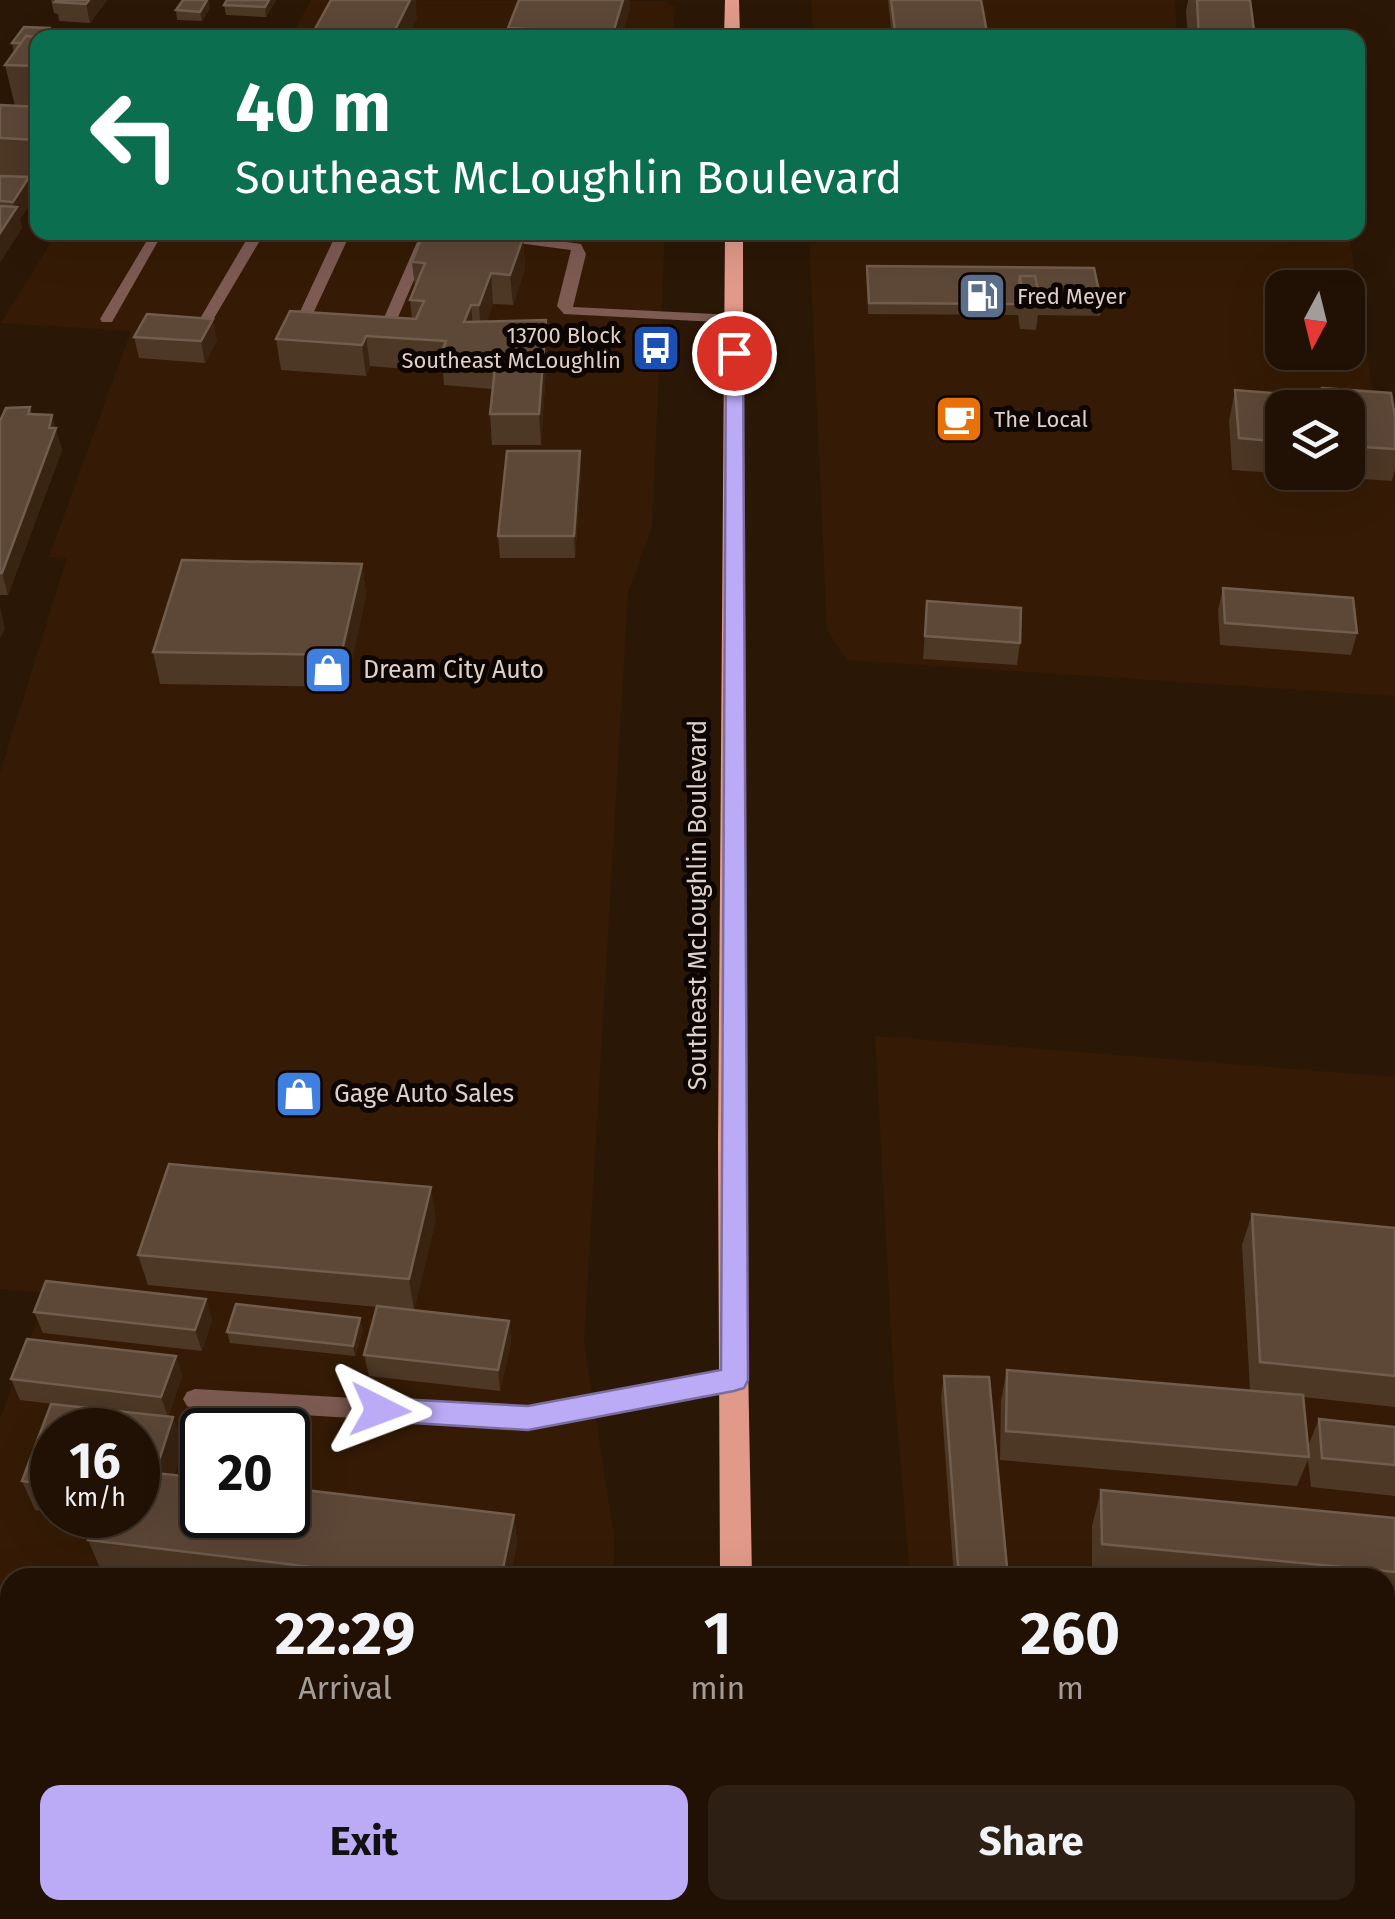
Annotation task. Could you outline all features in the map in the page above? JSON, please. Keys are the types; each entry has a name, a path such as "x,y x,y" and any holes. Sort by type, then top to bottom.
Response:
{"main road":[{"path":"732,0 732,30"},
{"name":"Southeast McLoughlin Boulevard","path":"734,240 736,1568"}],"lane":[{"path":"107,319 151,240"},
{"path":"202,327 253,240"},
{"path":"298,331 340,240"},
{"path":"382,336 424,240"},
{"path":"519,240 576,247 578,254 564,306 568,312 734,319"},
{"path":"194,1399 528,1418 734,1380"}],"shaded area":[{"path":"311,0 665,1 675,8 673,30 294,30"},
{"path":"811,0 1175,0 1177,30 813,30"},
{"path":"53,240 665,240 652,527 628,592 584,1342 614,1536 614,1568 0,1568 0,1419 47,1293 0,1289 0,773 67,558 49,557 131,331 1,323"},
{"path":"809,240 1350,240 1355,270 1265,270 1265,370 1365,370 1365,340 1376,414 1395,416 1395,696 847,660 827,630"},
{"path":"875,1036 1395,1077 1395,1568 909,1568 894,1385"}],"building":[{"path":"57,0 89,0 86,4"},
{"path":"183,0 207,0 200,12 176,10"},
{"path":"227,0 269,0 265,7 224,5"},
{"path":"331,0 410,0 395,30 314,30"},
{"path":"519,0 623,0 614,30 508,28"},
{"path":"891,0 981,0 987,30 895,30"},
{"path":"1197,0 1250,0 1254,30 1199,30"},
{"path":"24,27 49,28 30,30 30,36 21,43 12,43"},
{"path":"26,36 30,36 30,66 5,65"},
{"path":"0,105 30,107 30,140 0,138"},
{"path":"0,176 29,177 13,202 0,201"},
{"path":"0,206 17,207 0,233"},
{"path":"421,240 522,240 510,275 491,273 479,305 471,305 464,322 546,320 539,414 490,414 496,359 441,354 446,341 366,336 362,345 276,339 290,311 416,319 424,301 410,300 425,263 412,262"},
{"name":"Fred Meyer","path":"867,266 1094,268 1102,305 1039,304 1035,276 1020,276 1019,304 869,303"},
{"path":"1020,276 1035,276 1040,299 1024,299"},
{"path":"147,314 213,319 201,341 134,337"},
{"path":"1235,390 1265,392 1265,440 1239,438"},
{"path":"1365,391 1391,393 1395,449 1365,447"},
{"path":"951,400 968,401 973,415 962,419 949,414"},
{"path":"30,407 28,414 52,415 49,428 56,428 0,573 0,421 6,408"},
{"path":"507,451 580,451 574,536 498,536"},
{"path":"182,560 362,564 341,655 153,652"},
{"path":"1223,588 1353,598 1357,633 1225,623"},
{"path":"927,601 1021,608 1020,643 925,636"},
{"path":"169,1164 431,1187 409,1279 138,1255"},
{"path":"1252,1214 1395,1228 1395,1376 1260,1362"},
{"path":"46,1281 206,1299 195,1330 34,1312"},
{"path":"236,1304 360,1318 353,1346 227,1332"},
{"path":"377,1306 509,1321 498,1370 364,1355"},
{"path":"27,1339 176,1356 161,1397 11,1379"},
{"path":"1007,1370 1303,1395 1309,1457 1006,1431"},
{"path":"944,1376 989,1377 1007,1568 958,1568"},
{"path":"51,1404 89,1408 49,1408"},
{"path":"160,1416 173,1417 160,1457"},
{"path":"1319,1419 1395,1427 1395,1465 1322,1458"},
{"path":"30,1460 30,1482 22,1481"},
{"path":"160,1474 180,1476 180,1538 310,1538 310,1491 514,1515 503,1568 319,1568 88,1540 160,1538"},
{"path":"1101,1490 1395,1518 1395,1568 1353,1568 1102,1544"}],"place":[{"name":"Fred Meyer","path":"982,296"},
{"name":"13700 Block Southeast McLoughlin","path":"656,348"},
{"name":"The Local","path":"959,419"},
{"name":"Dream City Auto","path":"328,670"},
{"name":"Gage Auto Sales","path":"299,1094"}],"route":[{"path":"380,1410 528,1418 734,1380 734,353"}]}
